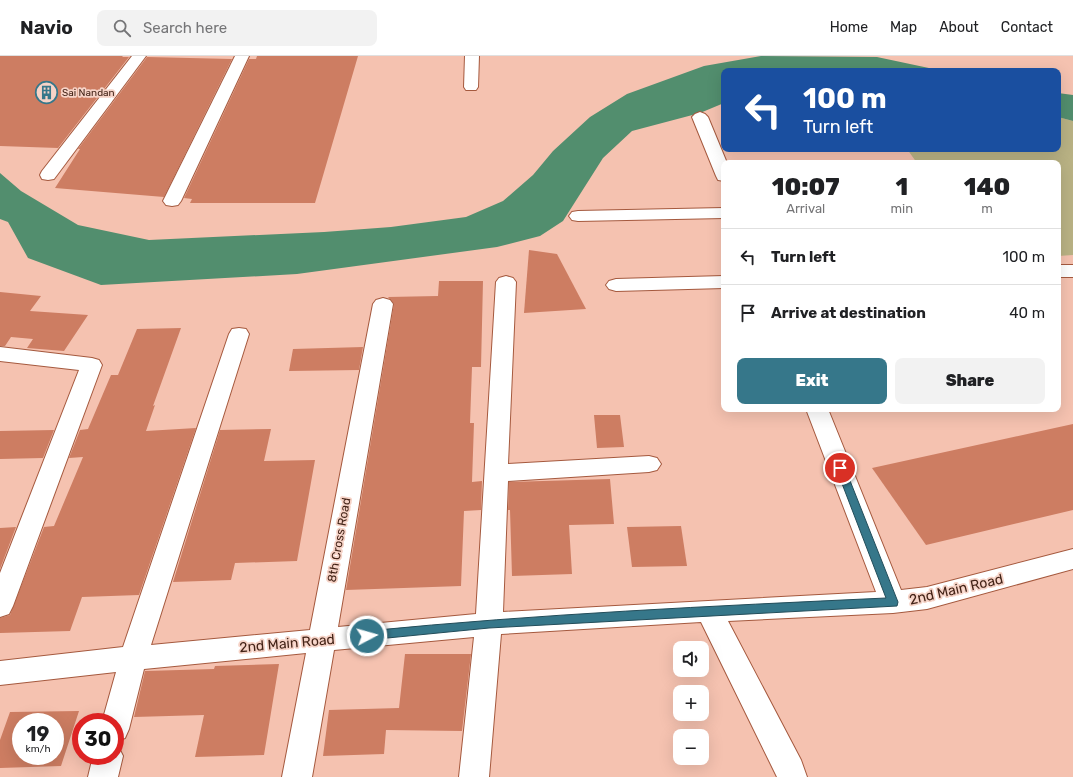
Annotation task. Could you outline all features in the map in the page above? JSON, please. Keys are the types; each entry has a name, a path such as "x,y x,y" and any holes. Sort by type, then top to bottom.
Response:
{"street":[{"path":"48,175 139,56"},
{"path":"172,201 242,56"},
{"path":"471,87 472,56"},
{"path":"700,117 721,169"},
{"path":"578,216 721,213"},
{"path":"1061,271 1073,271"},
{"path":"474,777 489,624 506,282"},
{"path":"616,285 721,282"},
{"name":"8th Cross Road","path":"297,777 383,304"},
{"path":"119,713 133,658 239,334"},
{"path":"0,354 92,365 0,606"},
{"path":"818,412 893,602"},
{"path":"496,473 649,464"},
{"name":"2nd Main Road","path":"0,673 133,658 489,624 893,602 927,598 1073,559"},
{"path":"709,611 790,770 792,777"},
{"path":"103,777 106,765"}],"shaded area":[{"path":"761,56 877,57 929,68 721,68 721,104 700,113 632,131 603,158 563,221 540,236 497,247 297,274 101,285 28,258 8,222 0,219 0,173 21,191 78,225 149,240 324,232 391,227 466,217 503,201 533,175 553,151 590,117 627,94 704,66"},
{"path":"1061,93 1073,95 1073,121 1061,118"},
{"path":"1061,118 1073,121 1073,255 1061,256 1061,160 915,160 909,152 1061,152"}],"building":[{"name":"Sai Nandan","path":"0,56 129,57 58,148 0,146"},
{"path":"257,56 358,56 315,203 190,203 192,199 184,198 249,59 256,59"},
{"path":"147,57 232,59 164,197 55,188 80,149 78,149"},
{"path":"529,250 557,254 586,309 524,313"},
{"path":"439,281 483,281 481,367 472,367 470,423 474,423 472,482 482,481 481,510 464,511 461,586 346,590 394,304 388,297 438,296"},
{"path":"0,292 41,296 30,311 88,315 64,351 27,348 33,339 11,337 5,346 0,346"},
{"path":"181,328 153,406 155,405 146,431 196,428 139,595 82,597 70,631 0,633 0,618 10,615 44,527 54,526 83,457 69,458 80,430 88,429 111,375 118,375 137,329"},
{"path":"363,347 359,370 289,371 293,349"},
{"path":"594,415 620,415 624,447 597,448"},
{"path":"1073,424 1073,510 926,545 872,468"},
{"path":"271,429 264,461 315,460 297,561 235,563 231,580 173,582 220,430"},
{"path":"54,430 43,458 0,459 0,431"},
{"path":"610,479 614,524 569,525 572,574 512,576 510,510 508,510 509,482"},
{"path":"681,526 687,566 632,567 627,527"},
{"path":"16,527 0,569 0,528"},
{"path":"405,654 471,654 462,731 386,730 384,754 323,756 329,710 399,708"},
{"path":"279,664 264,755 195,757 204,715 134,717 145,671 214,669 215,666"},
{"path":"79,711 78,713 72,713 72,732 64,757 64,713 12,713 12,765 61,766 0,768 0,740 10,712"}],"place":[{"name":"Sai Nandan","path":"47,92"}],"route":[{"path":"367,636 489,624 893,602 840,468"}]}
